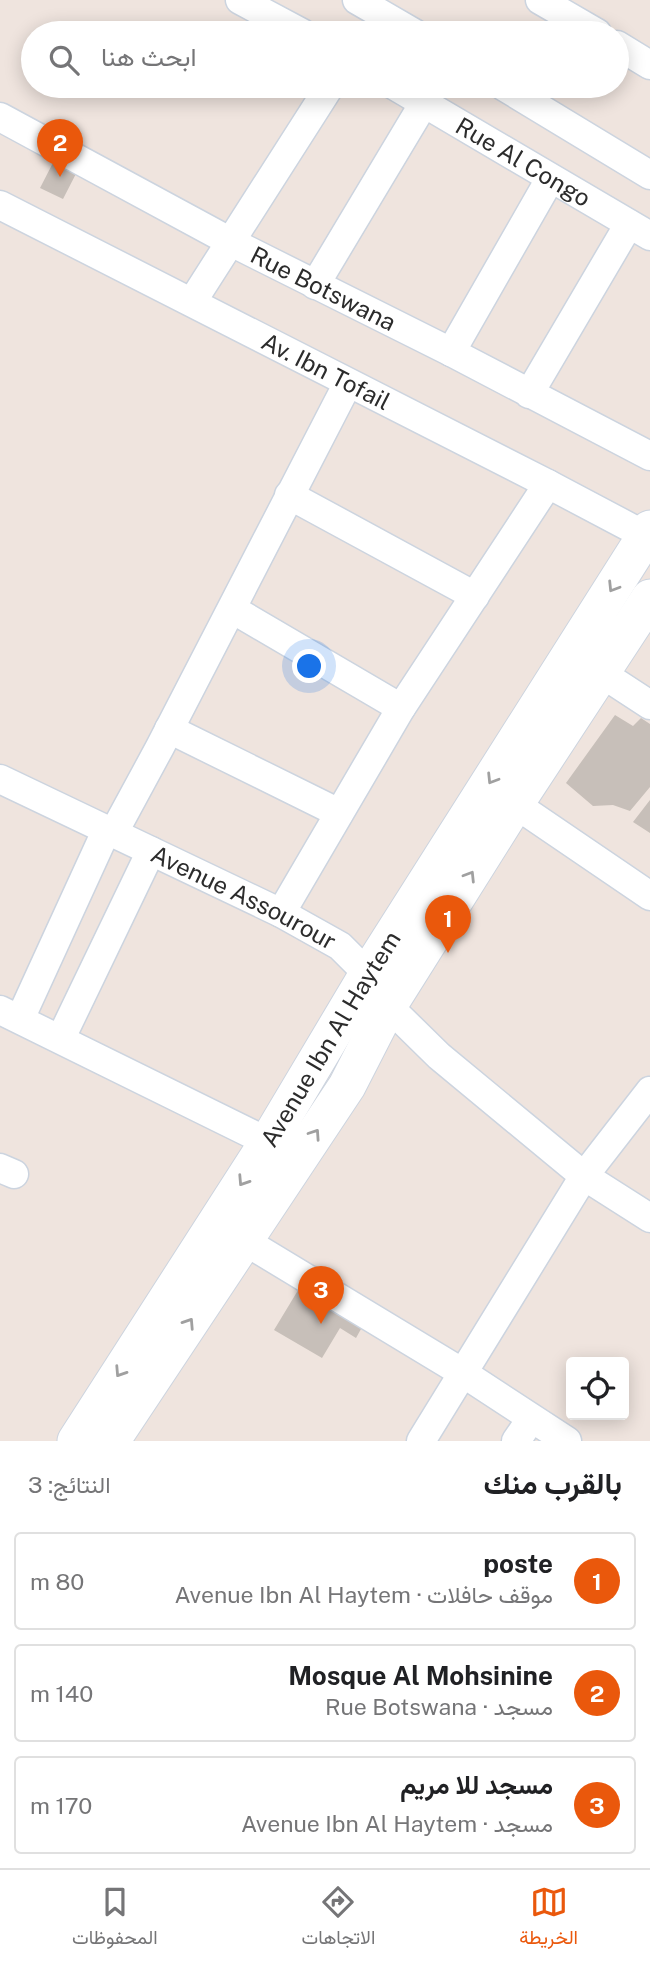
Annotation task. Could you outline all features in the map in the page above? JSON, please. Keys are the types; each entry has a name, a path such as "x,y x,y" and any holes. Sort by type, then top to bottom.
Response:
{"street":[{"path":"240,0 279,21"},
{"path":"357,0 393,21"},
{"path":"542,0 577,21"},
{"path":"629,52 650,65"},
{"path":"192,302 322,98"},
{"name":"Rue Al Congo","path":"415,98 640,230"},
{"path":"523,98 650,175"},
{"path":"315,285 424,103"},
{"name":"Rue Botswana","path":"0,117 231,242 451,352 650,456"},
{"path":"451,352 550,179"},
{"name":"Av. Ibn Tofail","path":"0,205 648,535"},
{"path":"529,394 640,230"},
{"path":"268,1142 10,1014 169,729 348,383"},
{"path":"281,913 401,708 548,484"},
{"path":"289,495 475,596"},
{"name":"Avenue Ibn Al Haytem","path":"76,1441 268,1142 368,974 648,535"},
{"name":"Avenue Ibn Al Haytem","path":"111,1441 347,1086 388,1006 650,597"},
{"path":"232,609 401,708"},
{"path":"601,673 650,705"},
{"path":"169,729 340,813"},
{"name":"Avenue Assourour","path":"0,779 281,913 340,946 368,974 388,1006 439,1056 584,1176 650,1219"},
{"path":"516,804 650,896"},
{"path":"61,1038 151,851"},
{"path":"421,1441 584,1176 650,1091"},
{"path":"243,1240 463,1373 524,1430 566,1441"}],"building":[{"path":"57,155 80,166 63,199 40,188"},
{"path":"615,715 633,726 641,718 650,724 650,787 630,811 613,805 593,806 566,783"},
{"path":"650,800 650,833 633,822"},
{"path":"303,1282 366,1320 356,1338 340,1328 322,1358 274,1330"}],"place":[{"name":"Mosque Al Mohsinine","path":"60,177"},
{"name":"poste","path":"448,953"},
{"name":"مسجد للا مريم","path":"321,1324"}]}
